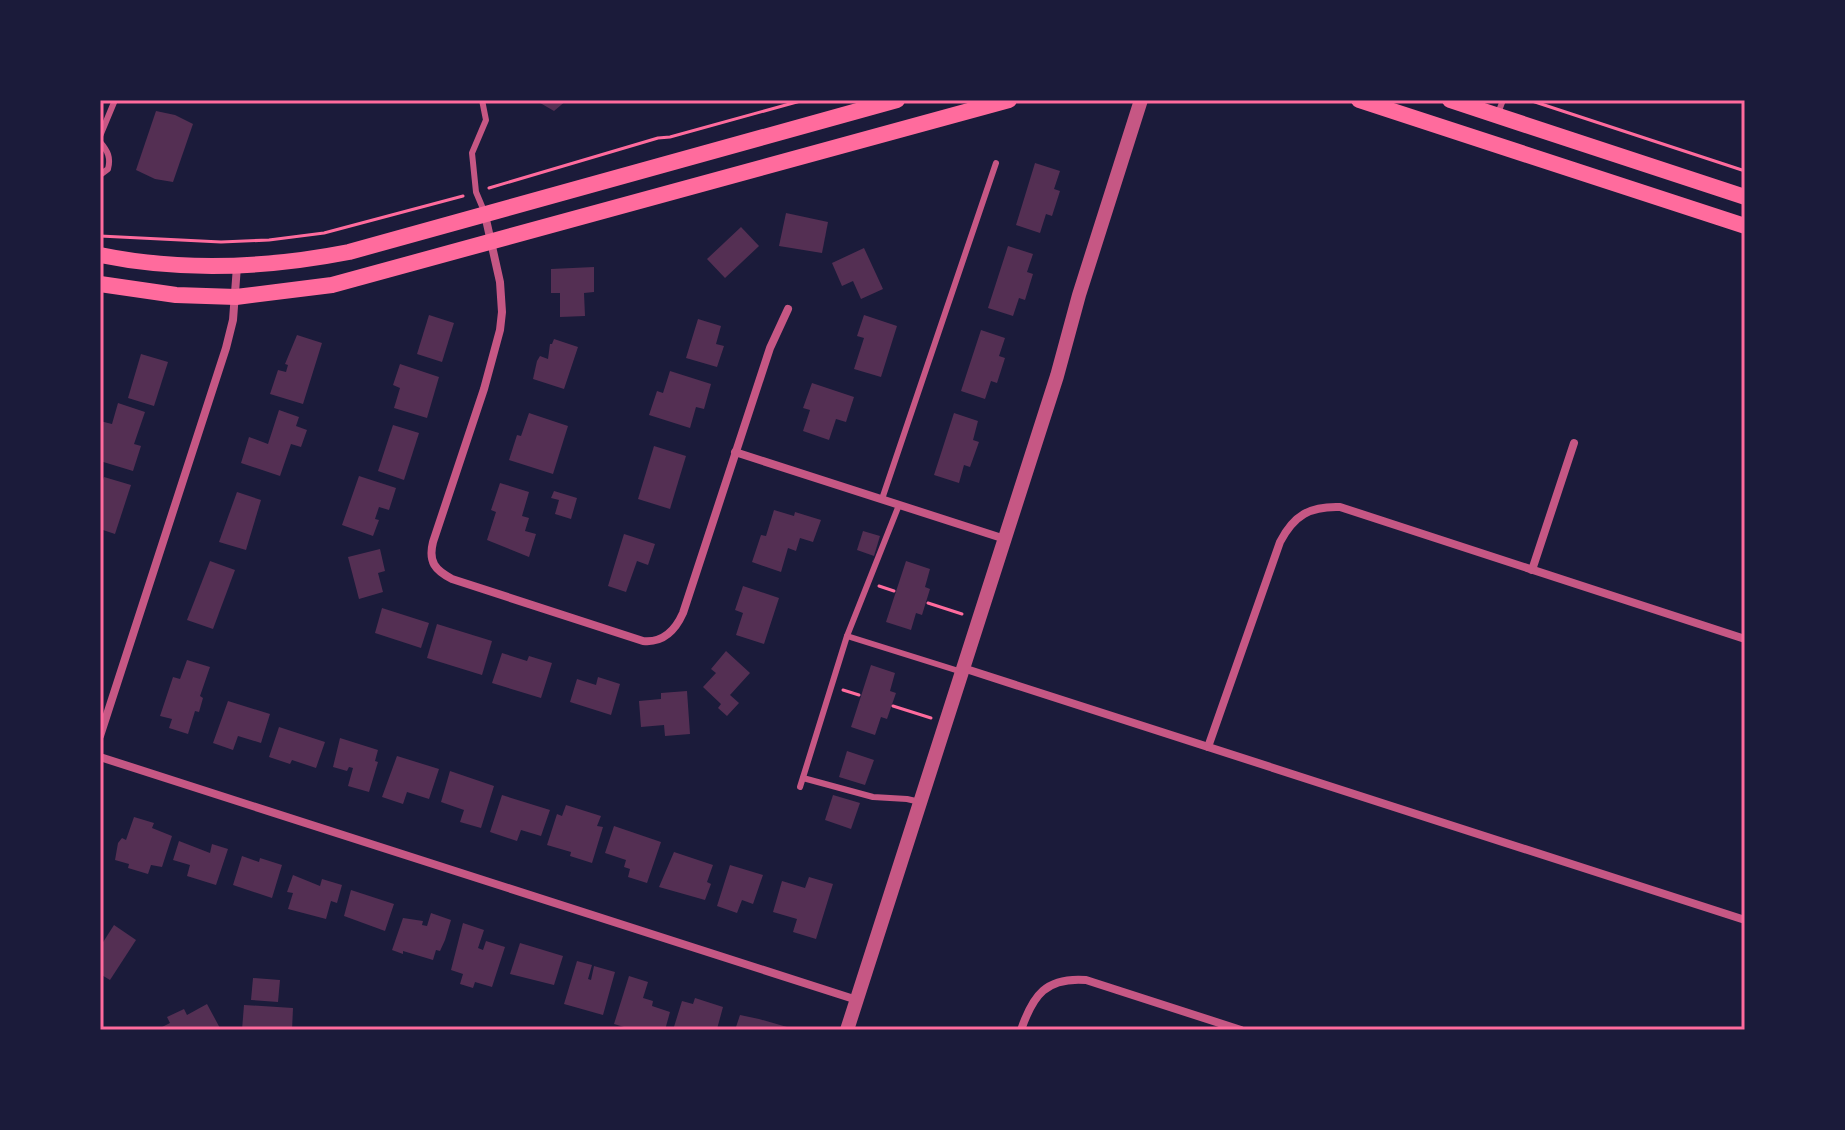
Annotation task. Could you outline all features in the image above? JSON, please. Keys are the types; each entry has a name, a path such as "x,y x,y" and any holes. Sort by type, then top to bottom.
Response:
{"main road":[{"path":"100,255 149,263 237,266 304,261 349,252 897,100"},
{"path":"100,284 176,295 236,297 332,285 1009,100"},
{"path":"1359,100 1745,226"},
{"path":"1450,100 1500,108 1745,197"}],"street":[{"path":"847,1030 1005,539 1141,100"},
{"path":"485,215 502,296 500,330 484,389 433,542 433,565 452,579 643,641 654,641 668,634 683,613 770,348 788,309"},
{"path":"100,736 226,348 236,297 237,266"},
{"path":"1532,570 1574,443"},
{"path":"735,452 1005,539"},
{"path":"1208,747 1280,542 1297,517 1310,509 1340,507 1745,639"},
{"path":"963,670 1745,920"},
{"path":"100,757 857,1000"},
{"path":"1021,1030 1029,1008 1042,991 1060,981 1072,979 1086,980 1241,1030"}],"lane":[{"path":"100,175 108,169 110,161 100,139 115,100"},
{"path":"482,100 486,120 472,153 476,192 485,215"},
{"path":"882,499 996,163"},
{"path":"800,787 847,636 899,505"},
{"path":"847,636 963,670"},
{"path":"803,778 861,795 920,802"}],"path":[{"path":"100,236 221,242 324,233 804,100"},
{"path":"1529,100 1745,171"},
{"path":"928,603 979,620"},
{"path":"893,706 946,722"}],"building":[{"path":"535,100 567,100 554,111"},
{"path":"156,111 175,115 193,124 173,182 155,179 136,170"},
{"path":"1035,163 1060,171 1054,189 1060,191 1052,216 1046,214 1040,233 1016,225"},
{"path":"786,213 828,222 822,253 779,246"},
{"path":"741,227 759,246 725,278 707,259"},
{"path":"1008,246 1033,254 1027,272 1033,274 1025,300 1019,298 1013,316 988,308"},
{"path":"864,248 883,289 861,299 853,281 842,286 832,263"},
{"path":"594,267 594,292 584,293 585,316 560,317 560,293 551,293 551,269"},
{"path":"429,315 454,323 442,362 417,354"},
{"path":"864,315 897,326 881,377 854,369 864,338 857,336"},
{"path":"698,319 721,326 716,344 724,346 717,367 686,358"},
{"path":"981,330 1005,338 999,356 1005,358 997,383 991,381 985,399 961,391"},
{"path":"297,335 322,343 303,404 270,394 278,370 286,372 288,365 285,364"},
{"path":"554,339 578,347 564,389 533,379 537,361 540,356 548,359"},
{"path":"141,354 168,362 154,406 128,398"},
{"path":"400,364 439,377 427,418 394,408 400,388 393,385"},
{"path":"670,371 711,384 704,409 696,407 690,428 649,415 657,391 663,393"},
{"path":"812,383 854,397 846,422 836,419 829,440 803,431 810,410 803,408"},
{"path":"118,403 145,412 134,444 141,446 133,471 100,461 100,421 112,424"},
{"path":"279,410 299,417 296,426 307,430 301,447 291,444 280,476 241,463 249,437 268,444"},
{"path":"529,413 568,426 553,474 509,460 517,435 521,436"},
{"path":"954,413 978,421 973,440 979,442 970,467 964,465 959,483 934,475"},
{"path":"393,425 419,433 404,480 378,471"},
{"path":"654,446 686,456 670,509 638,499"},
{"path":"359,476 396,488 389,510 379,507 375,519 379,520 373,536 342,525"},
{"path":"104,477 131,485 115,534 100,529 100,489"},
{"path":"500,483 529,492 522,516 529,518 525,531 536,534 529,557 487,540 496,512 491,510"},
{"path":"554,491 577,498 571,519 555,514 559,500 551,498"},
{"path":"237,492 261,500 246,550 219,542"},
{"path":"774,510 794,516 795,512 821,520 813,542 800,538 796,551 788,548 781,572 752,562 761,535 766,536"},
{"path":"863,531 880,536 874,556 857,550"},
{"path":"624,534 655,544 648,565 637,561 626,592 608,586"},
{"path":"380,549 385,571 378,573 383,592 359,599 348,557"},
{"path":"210,561 235,570 213,629 187,620"},
{"path":"906,561 930,569 925,587 930,589 922,615 916,613 911,630 886,622"},
{"path":"743,586 779,598 764,644 736,635 743,613 735,610"},
{"path":"382,608 429,623 421,648 375,633"},
{"path":"437,624 492,641 482,675 427,658"},
{"path":"726,651 750,673 730,695 739,703 727,716 718,708 721,704 703,687 716,673 711,669"},
{"path":"502,653 527,661 529,656 552,663 541,698 492,683"},
{"path":"187,660 210,667 200,696 203,698 199,712 195,711 188,734 169,728 172,719 160,716 173,677 180,679"},
{"path":"871,665 895,673 890,691 896,693 887,719 881,717 875,735 851,727"},
{"path":"598,677 620,684 611,715 570,702 577,679 596,685"},
{"path":"687,691 690,734 665,736 664,725 641,727 639,701 661,699 661,693"},
{"path":"228,701 270,714 261,743 238,736 233,750 213,743"},
{"path":"279,727 325,742 316,768 269,757"},
{"path":"340,738 378,750 375,761 378,762 369,792 348,786 353,768 349,767 347,771 333,767"},
{"path":"847,751 874,760 865,785 839,777"},
{"path":"397,756 439,769 429,799 407,792 403,804 382,797"},
{"path":"450,771 494,786 481,828 460,822 464,810 441,802"},
{"path":"502,795 550,810 541,836 521,830 517,841 490,832"},
{"path":"833,795 860,803 851,829 825,820"},
{"path":"566,805 601,816 597,826 603,827 592,863 570,856 571,852 547,845 557,814 562,816"},
{"path":"134,817 154,823 152,828 172,836 162,867 151,865 148,874 115,860 118,843 122,838 126,840"},
{"path":"614,826 661,842 647,883 628,877 630,869 624,867 626,860 605,853"},
{"path":"179,841 210,853 212,844 228,849 216,885 187,876 190,865 173,860"},
{"path":"674,852 713,865 705,900 659,887"},
{"path":"242,856 282,865 272,898 233,885"},
{"path":"730,865 763,875 753,904 742,900 737,913 717,906"},
{"path":"293,875 320,886 322,879 342,885 337,903 331,901 326,919 288,909 293,893 287,892"},
{"path":"809,877 833,884 816,939 793,932 797,919 773,912 782,881 805,888"},
{"path":"351,890 394,904 385,931 344,916"},
{"path":"431,913 451,920 445,940 440,951 436,950 433,960 392,950 403,918 423,921 422,925 427,926"},
{"path":"463,923 484,930 478,948 483,950 486,941 505,947 492,987 475,982 473,988 460,984 463,974 451,970"},
{"path":"114,925 136,940 110,980 100,974 100,947"},
{"path":"520,943 563,956 554,985 510,974"},
{"path":"577,961 592,965 588,979 591,980 594,966 615,972 603,1015 564,1004"},
{"path":"629,976 648,982 643,998 653,1001 652,1006 670,1012 665,1030 634,1030 614,1024"},
{"path":"253,978 280,980 278,1002 251,1000"},
{"path":"695,998 723,1007 717,1029 673,1030 682,1001 693,1004"},
{"path":"207,1004 221,1030 156,1030 170,1023 167,1017 184,1009 187,1015"},
{"path":"244,1005 293,1008 292,1030 242,1030"},
{"path":"740,1015 787,1027 786,1030 735,1030"}]}
